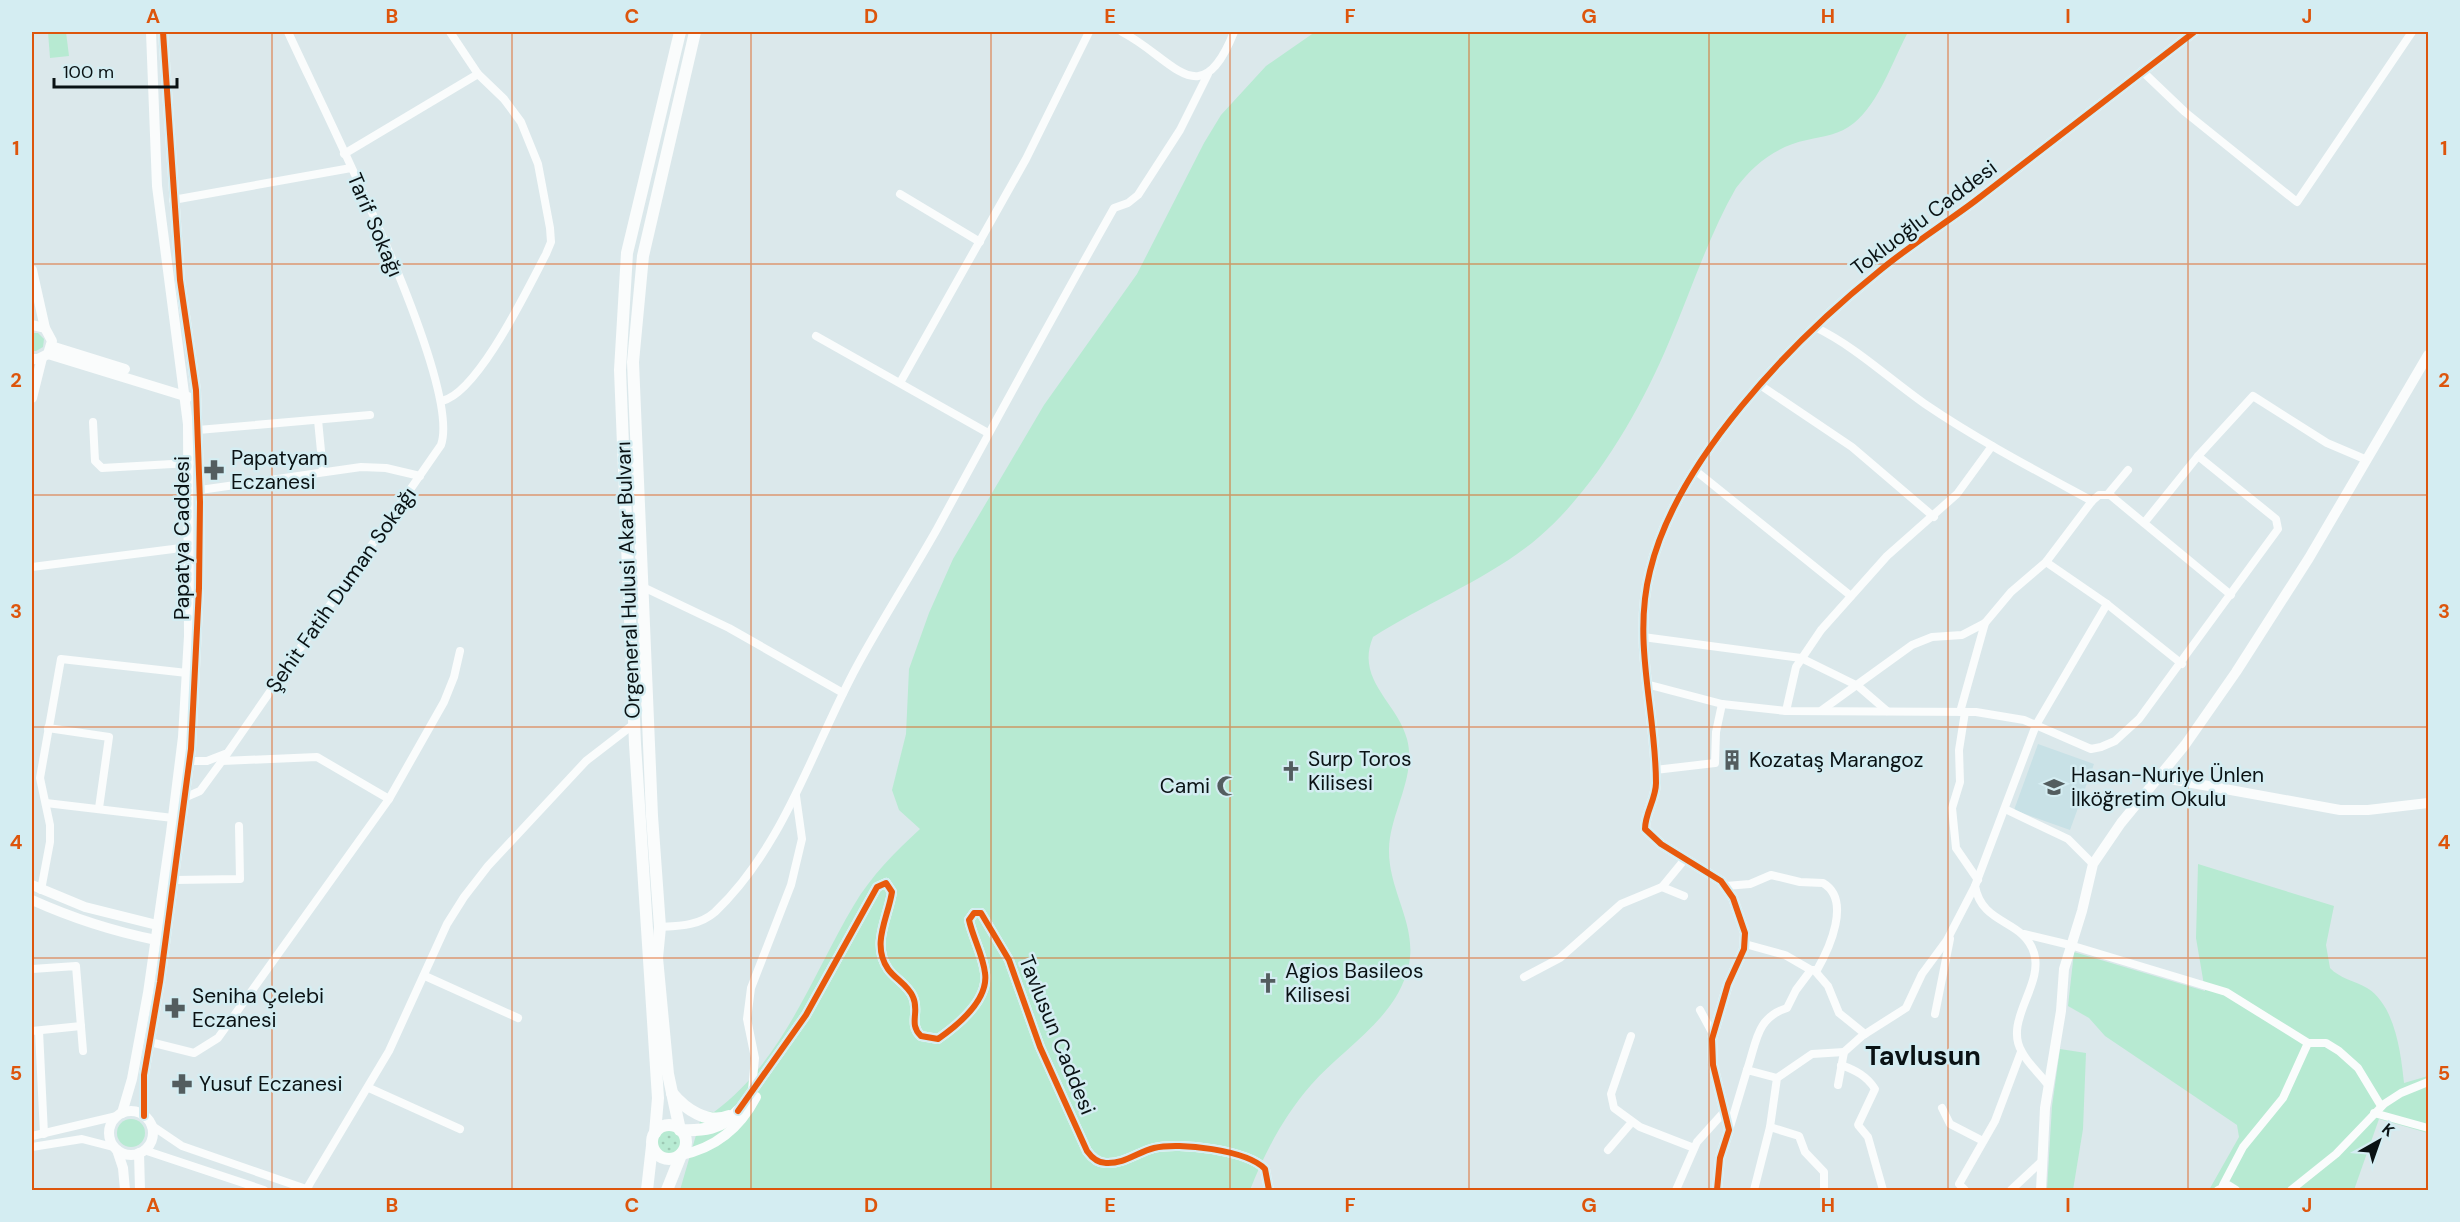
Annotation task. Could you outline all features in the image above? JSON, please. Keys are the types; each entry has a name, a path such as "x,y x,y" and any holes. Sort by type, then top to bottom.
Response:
{"main road":[{"name":"Orgeneral Hulusi Akar Bulvarı","path":"655,1133 658,1098 634,724 620,370 627,253 680,32"},
{"name":"Orgeneral Hulusi Akar Bulvarı","path":"680,1130 670,1092 658,966 660,927 633,362 643,256 695,32"},
{"path":"670,1092 684,1106 702,1116 720,1119 738,1111"},
{"path":"647,1191 655,1133 664,1126 680,1130 716,1126 731,1120 738,1111"},
{"path":"667,1191 685,1140 680,1130"},
{"path":"652,1146 662,1158 672,1159 681,1155"}],"street":[{"name":"Papatya Caddesi","path":"147,1120 143,1087 175,879 181,796 198,664 200,490 198,430 157,186 151,32"},
{"name":"Papatya Caddesi","path":"163,32 173,200 191,391 185,761"},
{"name":"Tarif Sokağı","path":"288,32 384,240 430,361 442,401 445,425"},
{"path":"442,401 456,395 489,356 551,242 538,164 521,122 504,99 478,74 450,32"},
{"path":"901,381 1026,159 1089,32"},
{"path":"1122,32 1148,47 1184,75 1193,77 1208,74"},
{"path":"660,927 691,925 715,912 764,850 796,796 843,693 1114,208 1133,199 1149,178 1180,130 1208,74 1220,59 1234,32"},
{"name":"Tokluoğlu Caddesi","path":"1685,859 1661,844 1646,829 1656,792 1656,770 1642,637 1645,592 1655,553 1670,517 1696,471 1760,385 1815,327 1887,265 1961,212 2194,32"},
{"path":"2142,71 2185,112 2297,202 2412,32"},
{"path":"344,154 478,74"},
{"path":"173,200 351,168"},
{"path":"900,194 980,242"},
{"path":"32,270 45,328 51,336 43,354 32,398"},
{"path":"32,325 45,328"},
{"path":"1815,327 1845,343 1917,398 1992,446 2092,501"},
{"path":"816,336 901,381 987,433"},
{"path":"43,354 191,391"},
{"path":"2041,1191 2041,1161 2048,1085 2061,1011 2064,969 2082,911 2093,864 2121,823 2199,727 2260,635 2428,355"},
{"path":"1760,385 1852,447 1934,517"},
{"path":"2145,524 2198,456 2253,396 2327,443 2367,460"},
{"path":"198,430 370,415"},
{"path":"318,420 323,472"},
{"path":"93,422 95,461 102,468 190,463"},
{"name":"Şehit Fatih Duman Sokağı","path":"181,796 200,791 229,752 420,477 441,445 445,425"},
{"path":"1786,711 1793,677 1801,658 1851,596 1897,546 1934,517 1967,482 1992,446"},
{"path":"1646,684 1722,704 1786,711 1962,712 2024,720 2091,749 2106,746 2139,719 2182,664 2277,531 2279,524 2276,519 2198,456"},
{"path":"200,490 373,466 420,477"},
{"path":"1821,711 1912,645 1932,638 1968,633 1985,623 2011,592 2046,562 2092,501 2100,495 2108,494 2128,470"},
{"path":"1696,471 1851,596"},
{"path":"2108,494 2231,595"},
{"path":"32,567 189,548"},
{"path":"2046,562 2107,604 2182,664"},
{"path":"643,587 738,633 843,693"},
{"path":"1935,1014 1951,934 1957,916 1976,883 2036,724 2107,604"},
{"path":"1985,623 1962,712 1959,750 1960,782 1952,808 1956,848 1976,883 1981,904 1990,914 2024,934 2070,945 2226,992 2308,1043 2326,1043 2346,1057 2358,1068 2377,1110 2428,1128"},
{"path":"1642,637 1801,658 1858,686 1887,711"},
{"path":"150,1042 194,1053 218,1038 389,799 444,702 454,677 460,651"},
{"path":"157,925 99,912 36,887 50,842 46,803 39,778 61,659 187,673"},
{"path":"1656,770 1715,763 1716,732 1722,704"},
{"path":"32,1136 133,1111 182,1146 307,1190 369,1088 425,976 447,924 479,876 586,761 634,724"},
{"path":"48,728 109,737 99,808"},
{"path":"185,761 213,760 229,752"},
{"path":"222,761 317,757 389,799"},
{"path":"2159,777 2340,810 2375,810 2428,803"},
{"name":"Papatya Caddesi","path":"119,1114 135,1067 173,818 181,796"},
{"path":"751,1095 755,1058 747,1019 751,988 791,885 802,839 796,796"},
{"path":"46,803 173,818"},
{"path":"2005,809 2068,839 2093,864"},
{"path":"175,879 240,879 239,826"},
{"path":"1524,977 1560,958 1622,904 1662,888 1685,859 1716,876 1726,886 1741,919 1745,944 1728,984 1713,1034 1713,1065 1729,1130"},
{"path":"1717,1191 1720,1158 1763,1023 1771,1014 1788,1008 1796,990 1831,945 1835,932 1833,894 1823,883 1800,882 1771,875 1749,884 1726,886"},
{"name":"Tavlusun Caddesi","path":"738,1111 764,1077 817,997 877,887 886,883 892,889 892,895 880,942 882,955 892,973 912,994 916,1005 914,1024 921,1036 938,1038 948,1032 983,992 986,973 969,920 972,915 981,913 1009,960 1040,1047 1093,1158 1104,1163 1114,1163 1152,1149 1180,1145 1238,1155 1252,1159 1265,1169 1269,1191"},
{"path":"1662,888 1684,896"},
{"path":"32,900 73,918 116,932 156,940"},
{"path":"1838,1085 1844,1052 1865,1034 1906,1008 1922,974 1951,934"},
{"path":"1965,1191 1959,1184 1995,1121 2021,1052 2018,1029 2035,962 2033,951 2024,934"},
{"path":"1745,944 1785,955 1813,970 1828,986 1839,1013 1865,1034"},
{"path":"32,969 76,966 83,1051"},
{"path":"425,976 518,1018"},
{"path":"1700,1010 1713,1034"},
{"path":"44,1134 35,1031 81,1026"},
{"path":"1631,1036 1611,1098 1617,1112 1632,1122 1694,1148"},
{"path":"2221,1188 2243,1147 2283,1098 2308,1043"},
{"path":"1754,1191 1770,1127 1777,1078 1812,1054 1844,1052"},
{"path":"2021,1052 2048,1085"},
{"path":"1841,1065 1856,1071 1871,1082 1875,1089 1858,1125 1868,1137 1883,1191"},
{"path":"1747,1070 1777,1078"},
{"name":"Tavlusun Caddesi","path":"681,1155 700,1151 738,1125 751,1107 764,1077"},
{"path":"2291,1191 2336,1154 2377,1110 2401,1093 2428,1082"},
{"path":"369,1088 459,1129"},
{"path":"1942,1108 1950,1124 1983,1141"},
{"path":"1676,1191 1694,1148 1724,1112"},
{"path":"119,1114 109,1130 123,1168 124,1191"},
{"path":"140,1191 142,1152 152,1136 147,1120"},
{"path":"1608,1150 1632,1122"},
{"path":"1770,1127 1799,1136 1805,1152 1824,1172 1824,1191"},
{"path":"32,1147 82,1139 115,1148 128,1155 142,1152 264,1191"},
{"path":"2011,1191 2041,1161"},
{"path":"2221,1188 2230,1185 2236,1191"}],"shaded area":[{"name":"Hasan-Nuriye Ünlen İlköğretim Okulu","path":"2038,744 2094,764 2070,830 2014,810"}],"green space":[{"path":"48,32 66,32 69,56 50,58"},
{"path":"1315,32 1908,32 1878,93 1854,123 1837,133 1796,143 1776,151 1750,171 1736,188 1700,264 1658,368 1645,394 1615,447 1560,518 1501,565 1373,637 1369,652 1369,666 1373,678 1402,726 1409,753 1409,767 1390,835 1389,849 1393,879 1409,935 1409,964 1403,983 1382,1016 1311,1085 1292,1109 1269,1148 1250,1190 680,1190 703,1111 714,1112 759,1068 778,1043 794,1016 861,894 884,865 920,829 899,810 892,790 906,734 909,669 929,613 953,559 1044,405 1137,274 1204,143 1221,115 1266,66"},
{"path":"32,333 38,333 44,339 43,347 36,351 32,351"},
{"path":"2198,864 2334,906 2326,945 2330,968 2342,977 2367,988 2384,1006 2395,1031 2404,1083 2428,1076 2428,1133 2379,1119 2354,1190 2209,1190 2239,1137 2237,1125 2105,1036 2089,1018 2068,1006 2074,952 2205,991 2196,938"},
{"path":"2060,1049 2086,1053 2083,1129 2073,1190 2047,1190 2052,1106"},
{"path":"131,1119 141,1123 145,1133 141,1143 131,1147 121,1143 117,1133 121,1123"},
{"path":"670,1129 680,1133 684,1143 680,1153 670,1157 660,1153 656,1143 660,1133"}],"cycle path":[{"path":"144,1116 144,1075 160,982 191,749 199,588 200,502 196,390 180,280 163,32"},
{"path":"1717,1190 1720,1158 1729,1130 1713,1065 1712,1039 1728,984 1744,949 1745,933 1733,898 1721,881 1661,844 1645,829 1656,783 1643,624 1650,571 1664,529 1684,488 1711,446 1742,406 1810,332 1890,262 1975,201 2194,32"},
{"path":"738,1111 806,1015 877,887 886,883 892,892 882,931 883,960 913,997 915,1027 921,1036 938,1039 971,1011 982,993 985,983 984,966 969,920 974,913 981,913 1009,960 1040,1047 1087,1151 1095,1160 1113,1163 1165,1146 1212,1149 1229,1152 1256,1162 1265,1169 1269,1190"}],"place":[{"name":"Papatyam Eczanesi","path":"214,470"},
{"name":"Kozataş Marangoz","path":"1732,760"},
{"name":"Surp Toros Kilisesi","path":"1291,771"},
{"name":"Cami","path":"1227,786"},
{"name":"Hasan-Nuriye Ünlen İlköğretim Okulu","path":"2054,787"},
{"name":"Agios Basileos Kilisesi","path":"1268,983"},
{"name":"Seniha Çelebi Eczanesi","path":"175,1008"},
{"name":"Yusuf Eczanesi","path":"182,1084"}],"district":[{"name":"Tavlusun","path":"1923,1055"}]}
